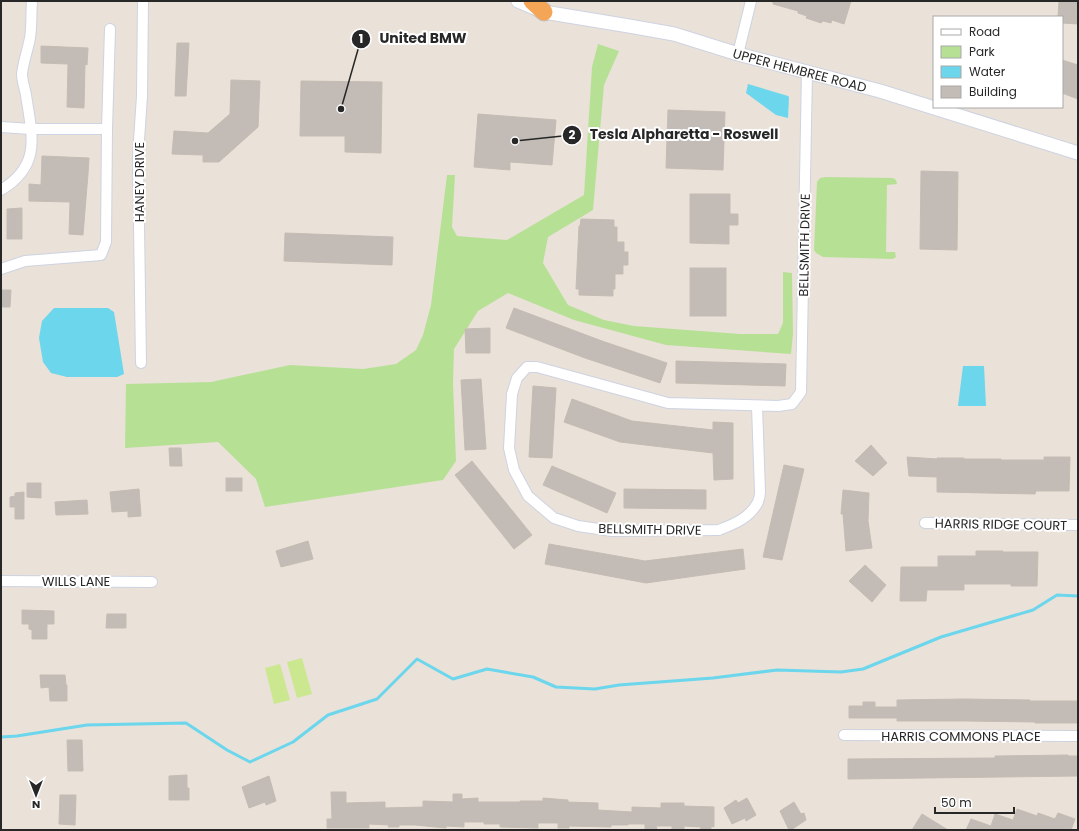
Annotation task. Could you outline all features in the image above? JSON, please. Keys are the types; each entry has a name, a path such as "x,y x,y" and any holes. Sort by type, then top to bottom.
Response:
{"street":[{"path":"1,190 18,178 25,168 30,156 32,144 22,74 30,36 32,1"},
{"name":"HANEY DRIVE","path":"141,363 138,155 142,96 143,1"},
{"name":"UPPER HEMBREE ROAD","path":"518,1 538,7 674,34 738,54 880,92 1078,153"},
{"path":"738,54 751,1"},
{"path":"1,269 25,261 101,255 106,242 110,30"},
{"name":"BELLSMITH DRIVE","path":"757,406 760,492 758,502 747,516 734,525 719,530 612,531 578,526 554,518 528,496 514,470 509,448 512,394 517,378 527,367 537,367 668,403 778,406 792,404 802,392 807,72"},
{"path":"1,127 31,129 107,129"},
{"name":"HARRIS RIDGE COURT","path":"925,523 1078,525"},
{"name":"WILLS LANE","path":"1,581 152,582"},
{"name":"HARRIS COMMONS PLACE","path":"844,735 1078,736"}],"green space":[{"path":"598,44 619,51 604,85 593,210 548,237 543,263 568,305 604,320 634,326 740,334 778,334 783,323 783,272 792,273 793,334 791,354 666,345 574,320 508,293 478,311 454,349 453,383 456,461 443,480 265,507 256,479 218,442 125,448 126,384 211,382 290,365 363,369 396,364 416,350 423,335 431,305 447,175 455,175 452,227 457,236 507,240 584,195 592,67"},
{"path":"820,178 893,178 896,180 897,184 887,185 886,252 895,252 896,257 893,259 823,257 816,253 814,250 817,182"},
{"path":"302,658 312,694 297,698 287,662"},
{"path":"280,664 290,700 274,704 265,668"}],"water":[{"path":"748,84 788,96 788,118 776,115 746,93"},
{"path":"54,308 108,308 114,312 124,374 117,377 67,377 51,373 43,362 39,338 42,321"},
{"path":"963,366 984,366 986,406 958,406"}],"building":[{"path":"773,1 851,1 844,24 832,20 831,23 823,21 821,23 806,18 807,16 798,13 798,11 773,4"},
{"path":"1059,1 1078,1 1078,24 1063,23 1063,16 1058,16"},
{"path":"177,43 189,43 186,96 175,96"},
{"path":"41,46 88,48 87,65 85,64 84,108 67,107 68,64 41,63"},
{"path":"1063,60 1078,65 1078,99 1063,93"},
{"path":"231,80 260,81 258,127 219,162 203,162 203,155 172,154 174,131 208,133 230,114"},
{"path":"301,81 382,82 381,153 345,152 345,136 300,136"},
{"path":"668,110 725,112 723,170 666,168"},
{"path":"478,114 556,120 552,165 510,162 510,170 474,167"},
{"path":"42,156 89,158 83,235 69,234 70,202 29,201 29,184 41,185"},
{"path":"921,171 958,172 957,250 920,249"},
{"path":"690,194 730,194 730,214 738,214 738,225 729,225 729,244 690,243"},
{"path":"22,208 22,239 7,239 7,209"},
{"path":"581,219 614,220 614,227 617,227 617,242 624,242 624,252 628,252 628,265 623,265 623,274 615,274 615,289 613,289 613,296 579,295 579,289 576,289 579,226"},
{"path":"285,233 393,237 392,265 284,261"},
{"path":"690,268 726,268 726,316 690,316"},
{"path":"1,290 11,290 10,307 1,307"},
{"path":"514,308 602,341 667,363 660,383 585,358 506,328"},
{"path":"490,328 490,353 466,353 465,329"},
{"path":"676,361 786,364 785,386 676,383"},
{"path":"481,379 486,449 465,450 461,380"},
{"path":"533,386 556,388 552,458 529,457"},
{"path":"572,399 632,421 713,430 713,422 733,423 733,479 714,480 713,453 620,442 564,422"},
{"path":"871,445 887,463 873,476 855,461"},
{"path":"169,448 181,448 182,466 170,466"},
{"path":"907,457 937,459 964,458 1044,460 1044,457 1070,457 1069,491 1036,491 1035,494 937,492 937,477 909,476"},
{"path":"472,461 532,535 514,549 455,475"},
{"path":"784,465 804,469 782,560 763,557"},
{"path":"552,466 616,493 607,513 543,485"},
{"path":"226,478 242,478 242,491 226,491"},
{"path":"27,483 41,483 41,498 27,497"},
{"path":"139,489 141,516 128,517 128,511 112,512 110,492"},
{"path":"624,489 706,490 706,509 624,508"},
{"path":"843,490 869,493 868,521 872,548 846,551 843,514 841,514"},
{"path":"24,492 24,519 15,519 15,507 10,507 10,497 15,496 15,493"},
{"path":"87,500 88,514 56,515 55,502"},
{"path":"308,541 313,559 281,567 276,551"},
{"path":"549,544 645,561 743,549 745,569 646,583 545,564"},
{"path":"976,551 1038,552 1037,586 1011,586 1011,584 964,584 964,590 927,590 926,601 900,601 901,567 938,567 938,556 976,556"},
{"path":"865,565 886,585 872,602 849,581"},
{"path":"22,610 54,611 54,624 47,624 47,639 32,639 32,630 29,629 29,624 22,624"},
{"path":"107,614 126,614 126,628 106,628"},
{"path":"40,675 65,675 67,685 67,701 50,701 49,687 41,688"},
{"path":"965,699 1078,701 1078,723 897,721 897,718 849,718 849,706 863,706 863,702 875,702 875,707 897,707 897,700"},
{"path":"67,740 82,740 83,771 68,771"},
{"path":"995,756 1078,756 1078,776 848,779 848,759 995,758"},
{"path":"187,775 189,800 169,800 169,776"},
{"path":"269,776 276,801 266,805 265,802 249,808 242,787"},
{"path":"331,792 346,792 346,803 385,802 385,808 423,807 423,801 453,802 453,794 462,794 462,799 478,798 478,802 543,801 543,798 568,800 568,802 598,803 598,810 632,812 632,807 661,808 661,803 684,803 684,806 714,807 714,827 711,826 711,829 701,829 700,827 684,826 684,829 672,829 672,826 656,826 657,829 645,829 645,824 628,824 611,825 611,827 569,826 569,828 558,828 558,823 538,823 538,828 500,827 500,824 464,822 464,827 446,826 446,828 415,825 388,827 389,825 369,824 369,828 327,828 327,819 332,819"},
{"path":"60,795 76,795 75,825 59,824"},
{"path":"747,798 756,815 746,821 745,818 732,824 724,808 736,800 738,803"},
{"path":"794,802 801,814 804,813 806,820 789,830 780,811"},
{"path":"1017,809 1037,816 1038,813 1055,819 1058,813 1075,819 1071,830 966,830 971,819 991,826 995,814 1013,820"},
{"path":"922,814 948,830 912,830"}],"waterway":[{"path":"1,737 17,736 87,725 186,723 227,750 250,762 293,742 328,715 377,699 417,659 453,679 487,669 533,677 556,687 595,689 619,685 713,678 777,670 841,672 863,669 941,637 1033,610 1057,595 1078,596"}],"place":[{"name":"United BMW","path":"341,109"},
{"name":"Tesla Alpharetta - Roswell","path":"515,141"}]}
